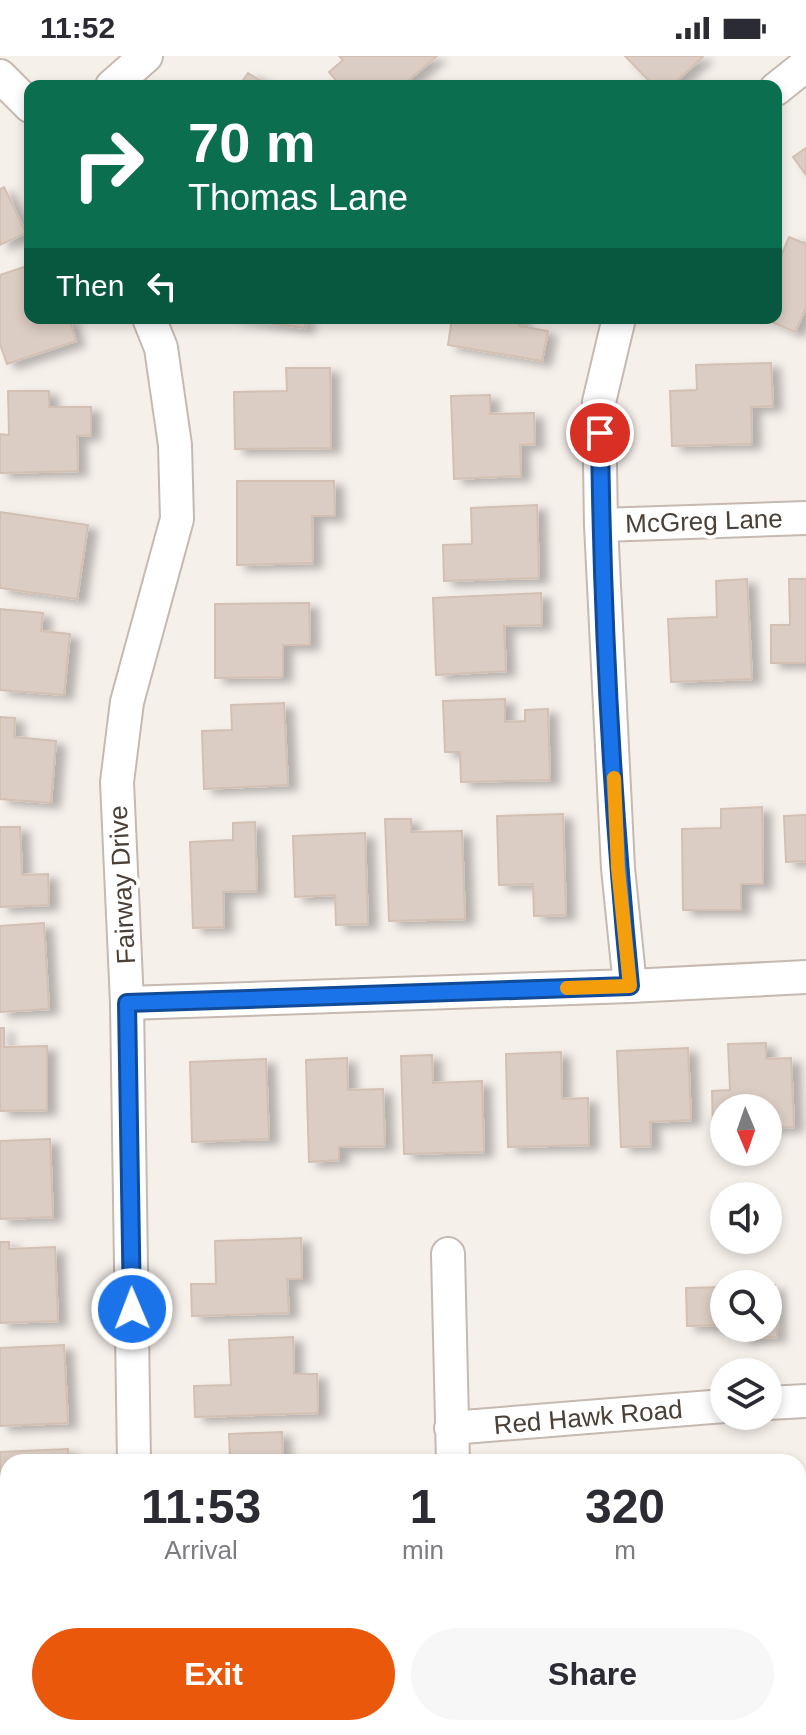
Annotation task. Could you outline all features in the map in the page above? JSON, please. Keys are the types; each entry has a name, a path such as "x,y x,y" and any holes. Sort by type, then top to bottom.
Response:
{"street":[{"path":"119,80 146,56"},
{"path":"782,84 806,65"},
{"path":"0,76 24,100"},
{"name":"Fairway Drive","path":"134,1454 127,1003 117,782 127,702 177,519 175,445 161,348 151,324"},
{"path":"618,324 599,402 601,525 618,868 630,986"},
{"name":"McGreg Lane","path":"601,525 806,518"},
{"path":"127,1003 806,977"},
{"path":"448,1254 453,1454"},
{"path":"782,1402 806,1401"},
{"name":"Red Hawk Road","path":"451,1428 710,1407"}],"building":[{"path":"339,56 437,56 409,80 336,80 329,72 343,60"},
{"path":"625,56 703,57 678,80 648,80"},
{"path":"248,73 259,80 243,80"},
{"path":"806,148 806,175 793,157"},
{"path":"4,187 24,234 0,245 0,189"},
{"path":"789,237 806,244 806,308 795,332 777,324 782,324 782,254"},
{"path":"24,267 24,324 71,324 76,341 7,364 0,344 0,275"},
{"path":"276,324 305,324 305,328"},
{"path":"451,324 520,324 548,331 542,361 448,345"},
{"path":"771,363 773,406 751,407 752,444 672,446 670,391 697,390 696,365"},
{"path":"286,368 330,368 331,448 235,449 234,392 287,391"},
{"path":"8,391 49,391 49,407 91,407 91,435 77,436 78,471 0,473 0,434 9,435"},
{"path":"490,395 490,414 534,413 535,444 520,445 521,476 454,479 451,396"},
{"path":"237,481 334,481 335,516 312,516 313,563 237,565"},
{"path":"537,505 539,578 444,581 443,545 472,544 471,508"},
{"path":"0,512 88,525 77,599 0,588"},
{"path":"747,579 752,679 671,682 668,619 717,617 716,581"},
{"path":"789,579 806,579 806,663 771,663 771,625 790,625"},
{"path":"541,593 542,625 504,626 506,671 436,675 433,598"},
{"path":"309,603 310,645 283,645 283,677 215,678 215,604"},
{"path":"0,609 43,613 41,631 70,634 64,695 0,690"},
{"path":"505,699 505,722 525,721 525,710 548,709 550,780 461,782 460,752 445,752 443,701"},
{"path":"284,703 288,785 204,789 202,731 232,730 231,705"},
{"path":"0,717 15,718 14,737 56,741 51,803 0,799"},
{"path":"762,807 763,884 741,884 741,910 683,910 682,829 721,828 721,809"},
{"path":"563,814 566,915 534,916 533,884 499,885 497,816"},
{"path":"806,815 806,861 786,862 784,816"},
{"path":"385,819 411,819 411,832 462,831 465,919 389,921"},
{"path":"255,822 257,891 223,892 224,927 193,928 190,842 233,840 233,823"},
{"path":"0,827 20,827 22,875 48,874 49,905 0,907"},
{"path":"365,833 368,924 336,925 335,895 295,897 293,836"},
{"path":"44,923 49,1009 0,1012 0,926"},
{"path":"0,1028 4,1028 4,1047 47,1046 47,1110 0,1111"},
{"path":"766,1043 766,1059 791,1058 794,1127 782,1127 782,1094 712,1094 712,1091 730,1090 728,1044"},
{"path":"688,1048 691,1120 650,1122 651,1146 621,1147 617,1051"},
{"path":"561,1052 562,1099 588,1098 589,1145 508,1147 506,1054"},
{"path":"432,1055 433,1083 482,1081 484,1152 404,1154 401,1056"},
{"path":"347,1058 348,1090 383,1089 385,1146 339,1147 339,1160 309,1162 306,1060"},
{"path":"266,1059 269,1139 192,1142 190,1062"},
{"path":"50,1139 53,1217 0,1219 0,1141"},
{"path":"301,1238 302,1279 287,1279 289,1313 192,1316 191,1284 216,1284 215,1241"},
{"path":"0,1242 9,1242 9,1249 55,1247 58,1321 0,1323"},
{"path":"710,1287 710,1325 687,1326 686,1288"},
{"path":"293,1337 294,1374 317,1374 318,1413 195,1417 194,1386 231,1385 229,1340"},
{"path":"64,1345 68,1423 0,1426 0,1348"},
{"path":"282,1432 283,1454 230,1454 229,1434"},
{"path":"68,1449 68,1454 0,1452"}],"slow traffic":[{"path":"567,988 630,986 618,868 614,778"}],"route":[{"path":"132,1309 127,1003 630,986 618,868 601,525 600,433"}]}
